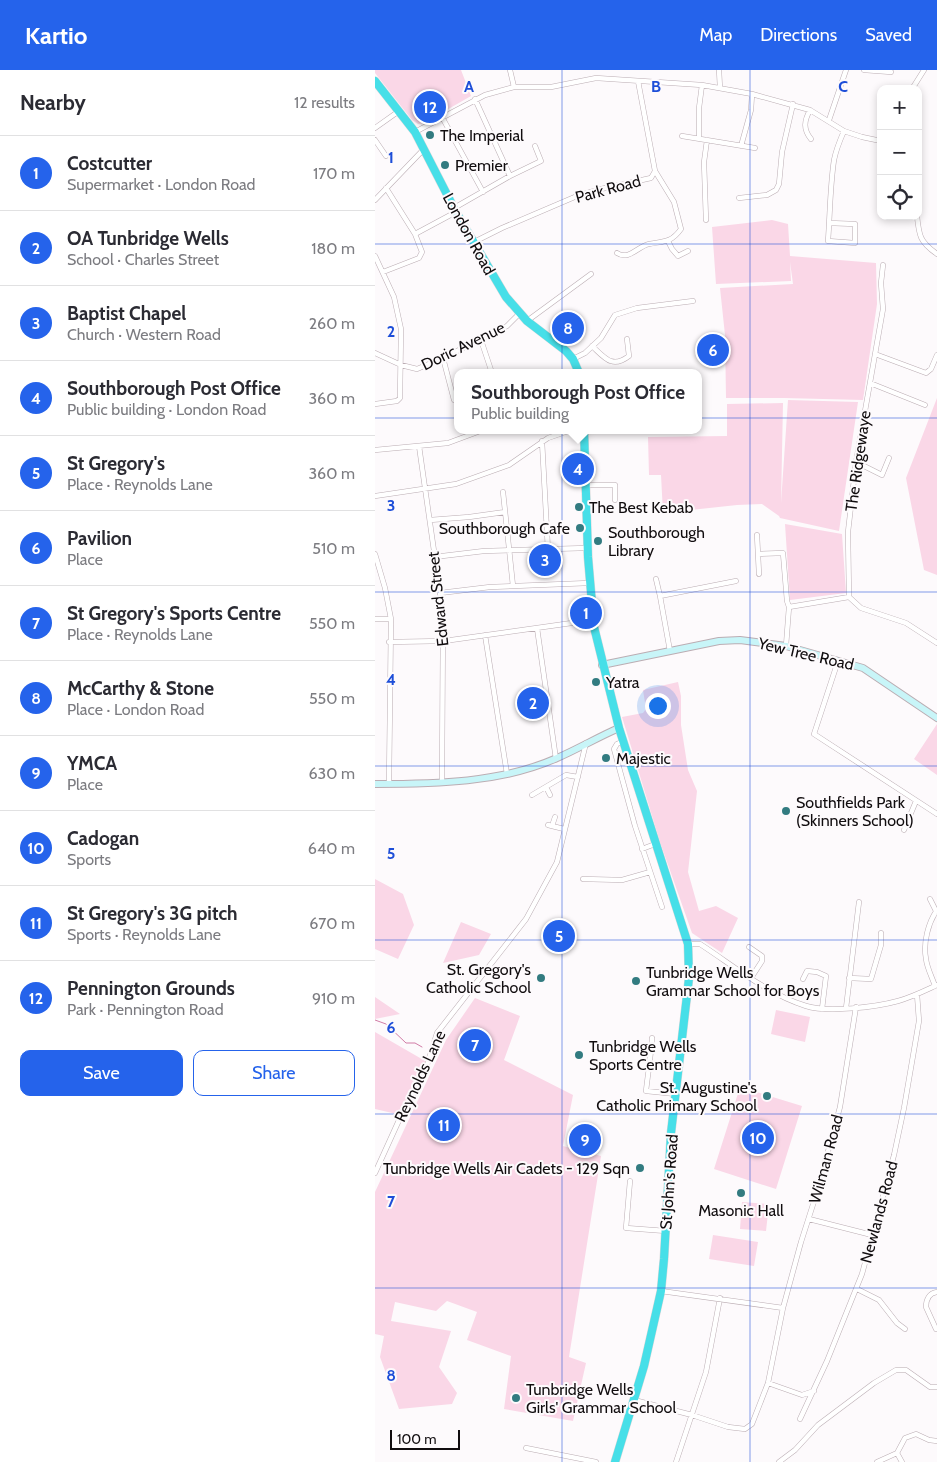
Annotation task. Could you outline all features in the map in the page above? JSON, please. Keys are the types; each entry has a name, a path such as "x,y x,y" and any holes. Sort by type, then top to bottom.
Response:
{"highway":[{"name":"London Road","path":"375,80 415,132 455,210 495,281 519,314 557,343 573,359 577,369"},
{"path":"584,434 587,548 593,620 602,665 619,728"},
{"name":"St John's Road","path":"615,1462 648,1351 661,1291 669,1162 689,978 688,944 619,728"}],"street":[{"path":"510,70 513,87"},
{"path":"719,70 720,88"},
{"path":"829,120 846,70"},
{"path":"864,70 891,72"},
{"path":"915,85 924,70"},
{"path":"415,132 485,95 513,87 551,87 596,78 702,85 752,94 793,104 829,120 844,130 877,140"},
{"name":"Park Road","path":"474,242 577,196 651,178 655,170 638,81"},
{"path":"699,138 699,108 702,85"},
{"path":"741,146 751,110 752,94"},
{"path":"475,99 510,176"},
{"path":"739,198 767,195 776,190 779,184 782,152 793,104"},
{"path":"809,110 805,119 805,126 806,132 811,139"},
{"path":"375,128 399,111"},
{"path":"442,117 483,192"},
{"path":"829,223 855,224 855,243 828,241 829,223 834,159 844,130"},
{"path":"682,136 755,148"},
{"path":"375,140 386,156"},
{"path":"706,220 704,162 707,140"},
{"path":"415,234 510,176 541,161 535,146"},
{"path":"375,200 424,149"},
{"path":"617,253 621,256 627,256 648,244 668,241 681,229 674,202 655,170"},
{"path":"383,272 421,256 422,252 415,234 386,188"},
{"path":"918,220 922,240 926,246 937,254"},
{"path":"668,241 672,250 678,256 688,251"},
{"path":"375,256 394,297 401,330 400,398 397,401 375,404"},
{"name":"The Ridgewaye","path":"849,597 848,532 856,462 883,309 881,283 883,265"},
{"path":"527,321 591,274"},
{"path":"573,359 585,353 601,338 615,315 637,308 693,301"},
{"name":"Doric Avenue","path":"375,354 401,365 417,369 507,326 519,314"},
{"path":"593,346 609,361 615,363 629,356 627,339"},
{"path":"481,340 491,369"},
{"path":"875,354 926,373 931,368 937,355"},
{"path":"443,358 454,400"},
{"path":"870,383 925,405"},
{"path":"375,450 448,443 472,434"},
{"path":"375,496 456,484 509,465 542,441 560,434"},
{"path":"542,441 548,550"},
{"name":"Edward Street","path":"419,446 440,593 444,641 442,782"},
{"path":"856,462 882,475 889,458"},
{"path":"585,485 615,486 615,500"},
{"path":"503,492 513,586"},
{"path":"430,520 505,512"},
{"path":"757,535 759,574"},
{"path":"434,557 484,551 510,552 587,548"},
{"path":"758,554 783,553 789,607 786,646"},
{"path":"375,554 385,588 391,619 389,642 389,784"},
{"path":"656,579 670,651"},
{"path":"660,596 736,581"},
{"path":"440,593 490,587 589,583"},
{"path":"789,607 849,597 861,608 906,623 937,643"},
{"path":"375,619 391,619"},
{"path":"389,642 444,641 593,620"},
{"path":"537,628 556,759"},
{"path":"485,635 507,775"},
{"name":"Yew Tree Road","path":"602,665 719,641 740,640 786,646 863,668 937,718"},
{"path":"838,661 814,734 937,814"},
{"path":"375,784 442,782 507,775 556,759 619,728"},
{"path":"623,741 617,744 614,749 642,848 662,907"},
{"name":"Reynolds Lane","path":"375,1173 400,1118 423,1078 437,1033 526,919 557,862 586,743"},
{"path":"532,795 566,775 578,778"},
{"path":"546,787 550,795"},
{"path":"904,830 917,801"},
{"path":"555,817 550,826 565,829"},
{"path":"642,848 655,844"},
{"path":"583,879 622,880 650,872"},
{"path":"688,944 700,944 779,995 807,1007 822,1009 846,1008 898,1001 936,985 925,959 927,933 937,910 930,899"},
{"path":"846,1008 859,902"},
{"path":"849,978 871,978 881,945 881,933"},
{"path":"749,947 762,956 762,961 751,978"},
{"path":"803,979 807,971 817,972 826,976 822,1009"},
{"name":"Newlands Road","path":"800,1419 814,1391 857,1289 872,1235 894,1155 904,1108 919,1021 917,994"},
{"name":"Wilman Road","path":"692,1415 728,1427 745,1429 752,1424 768,1383 783,1308 840,1107 856,1007"},
{"path":"652,1038 651,1065 646,1091 676,1094"},
{"path":"630,1181 626,1228 666,1231"},
{"path":"809,1219 872,1235"},
{"path":"857,1289 879,1300 897,1323 905,1329"},
{"path":"661,1291 783,1308"},
{"path":"936,1329 926,1307 928,1298 931,1294 937,1292"},
{"path":"676,1462 706,1372 720,1298"},
{"path":"779,1462 795,1450 818,1425 874,1383 896,1370 906,1370 929,1387 937,1387"},
{"path":"768,1383 801,1395 814,1391"},
{"path":"634,1400 692,1415"},
{"path":"877,1462 897,1453 905,1438 916,1434 929,1440 937,1441"},
{"path":"526,1448 596,1462"},
{"path":"897,1453 902,1462"}],"shaded area":[{"path":"375,70 461,70 471,96 424,123 418,124 412,120 375,73"},
{"path":"772,220 788,224 790,256 876,263 877,304 863,400 726,398 725,335 720,288 793,284 790,262 791,281 716,284 712,227"},
{"path":"937,398 937,575 924,570 906,478"},
{"path":"788,400 858,402 839,531 780,518 762,504 663,513 661,475 649,475 648,437 727,436 727,404 783,403 781,503"},
{"path":"785,524 842,534 846,593 790,600"},
{"path":"678,682 681,696 681,725 688,770 697,791 688,872 699,911 716,906 738,918 722,953 692,933 660,842 622,717 643,713 646,709 643,690"},
{"path":"937,724 937,775 914,759"},
{"path":"375,879 403,894 414,925 398,959 375,949"},
{"path":"461,922 491,934 479,955 443,963"},
{"path":"375,997 400,1014 375,1019"},
{"path":"475,998 520,1016 504,1060 573,1095 563,1146 601,1156 569,1357 586,1363 573,1421 504,1409 511,1356 467,1340 477,1312 447,1301 436,1311 395,1302 391,1321 451,1331 439,1367 457,1393 452,1404 399,1409 380,1357 384,1336 375,1334 375,1192 446,1040"},
{"path":"776,1010 810,1017 805,1042 771,1034"},
{"path":"375,1032 427,1062 422,1077 401,1115 375,1109"},
{"path":"740,1087 802,1106 776,1189 714,1169"},
{"path":"742,1202 769,1204 766,1231 740,1229"},
{"path":"713,1235 758,1242 754,1266 709,1259"}],"waterway":[{"path":"375,1020 386,1024 406,1043 415,1043 422,1047"}],"place":[{"name":"Pennington Grounds","path":"430,107"},
{"name":"The Imperial","path":"430,135"},
{"name":"Premier","path":"445,165"},
{"name":"McCarthy & Stone","path":"568,328"},
{"name":"Pavilion","path":"713,350"},
{"name":"Southborough Post Office","path":"578,469"},
{"name":"The Best Kebab","path":"579,507"},
{"name":"Southborough Cafe","path":"580,528"},
{"name":"Southborough Library","path":"598,541"},
{"name":"Baptist Chapel","path":"545,560"},
{"name":"Costcutter","path":"586,613"},
{"name":"Yatra","path":"596,682"},
{"name":"OA Tunbridge Wells","path":"533,703"},
{"name":"Majestic","path":"606,758"},
{"name":"Southfields Park (Skinners School)","path":"786,811"},
{"name":"St Gregory's","path":"559,936"},
{"name":"St. Gregory's Catholic School","path":"541,978"},
{"name":"Tunbridge Wells Grammar School for Boys","path":"636,981"},
{"name":"St Gregory's Sports Centre","path":"475,1045"},
{"name":"Tunbridge Wells Sports Centre","path":"579,1055"},
{"name":"St. Augustine's Catholic Primary School","path":"767,1096"},
{"name":"St Gregory's 3G pitch","path":"444,1125"},
{"name":"Cadogan","path":"758,1138"},
{"name":"YMCA","path":"585,1140"},
{"name":"Tunbridge Wells Air Cadets - 129 Sqn","path":"640,1168"},
{"name":"Masonic Hall","path":"741,1193"},
{"name":"Tunbridge Wells Girls' Grammar School","path":"516,1398"}]}
